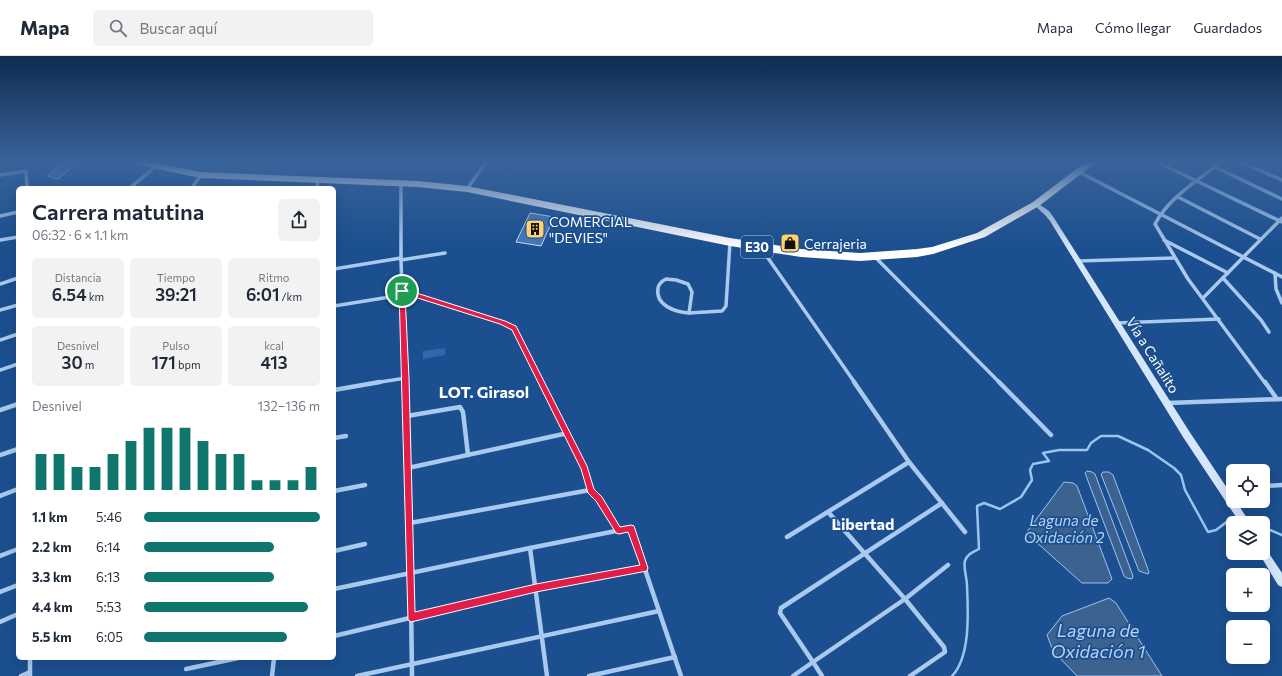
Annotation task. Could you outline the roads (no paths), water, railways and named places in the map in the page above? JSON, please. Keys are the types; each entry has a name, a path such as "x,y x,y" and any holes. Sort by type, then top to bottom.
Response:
{"highway":[{"name":"E30","path":"472,190 730,242 816,255 875,257 917,253 967,240 994,229 1036,204 1055,190"}],"main road":[{"name":"Vía a Cañalito","path":"1036,204 1047,213 1166,403 1240,516"},
{"path":"1268,560 1282,582"}],"street":[{"path":"401,190 401,259 410,522 412,676"},
{"path":"1114,190 1282,277"},
{"path":"1187,190 1161,214 1155,224 1174,258 1277,399"},
{"path":"1203,298 1228,274 1260,239 1281,220 1215,190"},
{"path":"1263,190 1282,199"},
{"path":"1178,197 1260,239"},
{"path":"0,216 16,212"},
{"path":"0,240 16,237"},
{"path":"1164,240 1228,274"},
{"path":"689,314 692,287 681,280 670,278 662,281 660,284 657,294 662,303 671,309 689,314 719,311 724,309 726,306 730,242"},
{"path":"761,247 909,462 965,532"},
{"path":"336,269 445,253"},
{"path":"875,257 1052,435"},
{"path":"1078,261 1174,258"},
{"path":"1275,273 1276,289 1282,302"},
{"path":"1223,278 1261,320 1269,332"},
{"path":"0,284 16,279"},
{"path":"336,306 402,293 502,322 514,328 584,468 590,490 599,499 619,531"},
{"path":"0,310 16,306"},
{"path":"1117,323 1218,319"},
{"path":"0,340 16,335"},
{"path":"0,370 16,365"},
{"path":"336,390 406,378"},
{"path":"1166,403 1282,399"},
{"path":"0,410 16,405"},
{"path":"407,416 460,408 463,412 468,455"},
{"path":"408,468 568,434"},
{"path":"336,438 346,436"},
{"path":"0,455 16,450"},
{"path":"787,537 909,462"},
{"path":"1270,485 1282,484"},
{"path":"336,491 365,485"},
{"path":"0,496 16,490"},
{"path":"410,522 590,490"},
{"path":"822,676 780,613 781,608 942,503"},
{"path":"829,512 905,599 946,650 910,676"},
{"path":"336,589 631,528 681,676"},
{"path":"336,551 365,544"},
{"path":"530,548 547,676"},
{"path":"0,556 16,550"},
{"path":"793,676 905,599 948,565"},
{"path":"336,636 536,588 644,568"},
{"path":"0,592 16,586"},
{"path":"357,676 659,611"},
{"path":"0,622 16,615"},
{"path":"589,676 675,657"},
{"path":"21,676 30,674 30,660"},
{"path":"186,669 229,660"},
{"path":"272,676 274,660"}],"water":[{"path":"1087,471 1095,474 1133,576 1132,579 1124,576 1085,473"},
{"path":"1103,472 1109,472 1113,475 1149,572 1148,574 1139,571 1101,474"},
{"name":"Laguna de Oxidación 2","path":"1064,482 1073,483 1077,486 1112,579 1108,583 1082,583 1026,533"},
{"name":"Laguna de Oxidación 1","path":"1109,598 1116,603 1162,676 1077,676 1053,651 1047,635 1062,616"}],"waterway":[{"path":"952,676 962,657 967,633 968,607 965,563 969,555 979,549 977,506 984,503 1000,509 1021,497 1032,480 1030,470 1033,464 1049,461 1043,453 1059,450 1087,450 1091,443 1101,436 1118,436 1148,450 1174,468 1181,475 1185,490 1208,532 1216,530 1226,522"},
{"path":"1270,530 1282,535"}],"place":[{"name":"COMERCIAL \"DEVIES\"","path":"535,229"},
{"name":"Cerrajeria","path":"790,243"}],"district":[{"name":"LOT. Girasol","path":"484,391"},
{"name":"Libertad","path":"863,523"}]}
